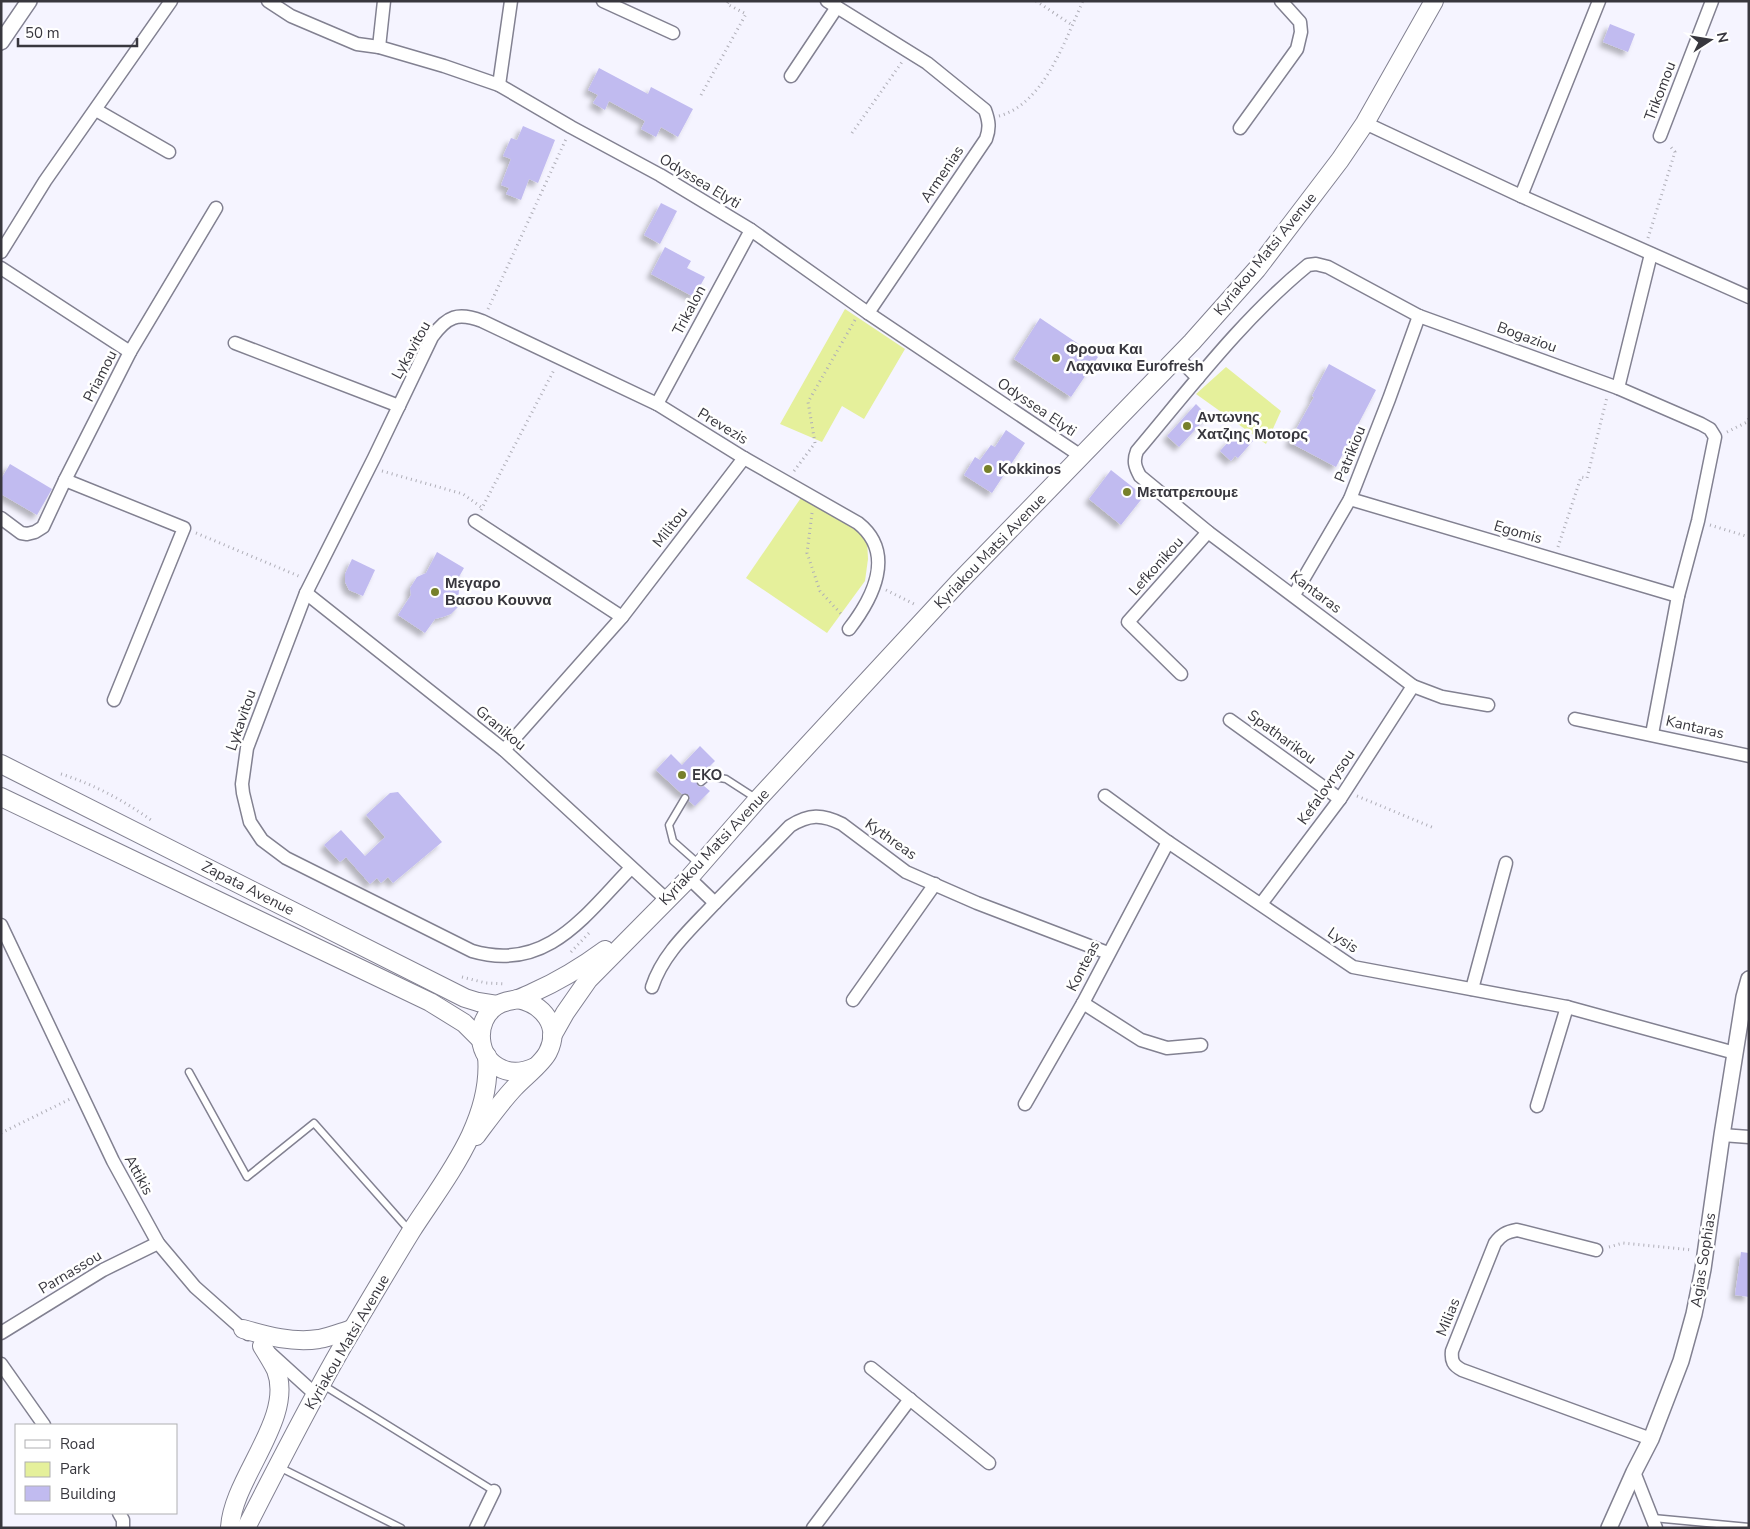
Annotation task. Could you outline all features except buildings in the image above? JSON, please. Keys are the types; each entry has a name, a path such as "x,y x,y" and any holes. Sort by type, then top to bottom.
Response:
{"main road":[{"name":"Kyriakou Matsi Avenue","path":"246,1528 318,1389 352,1329 456,1160 472,1130 484,1099 488,1071 481,1030 484,1020 490,1012 497,1005 517,1000 561,980 597,956 667,900 931,612 1177,357 1257,269 1340,160 1365,122 1434,1"},
{"name":"Zapata Avenue","path":"1,764 458,994 478,1002 497,1005"},
{"name":"Zapata Avenue","path":"1,797 430,1002 464,1023 484,1048"},
{"name":"Kyriakou Matsi Avenue","path":"456,1160 497,1108 548,1054 552,1036 572,1002 588,980 649,916"},
{"path":"517,1000 535,1005 542,1011 551,1027 552,1036"},
{"path":"484,1048 493,1063 509,1071 527,1070 535,1067"},
{"path":"242,1329 271,1336 302,1340 320,1339 352,1329"},
{"path":"230,1528 234,1504 265,1439 278,1402 279,1386 276,1371 262,1346"}],"street":[{"path":"1,42 29,1"},
{"path":"1,252 46,181 171,1"},
{"name":"Odyssea Elyti","path":"268,1 291,16 357,44 379,47 444,66 499,85 571,127 660,175 750,230 864,311 1081,456"},
{"path":"379,47 384,1"},
{"path":"499,85 511,1"},
{"path":"603,1 673,33"},
{"path":"1240,128 1297,49 1301,32 1300,22 1281,1"},
{"path":"1521,196 1599,1"},
{"name":"Trikomou","path":"1660,136 1712,1"},
{"path":"791,76 832,4 928,63 984,110 989,119"},
{"path":"96,110 169,152"},
{"name":"Armenias","path":"864,311 986,139 989,130 989,119"},
{"path":"1365,122 1521,196 1749,297"},
{"path":"130,352 216,208"},
{"name":"Trikalon","path":"657,404 750,230"},
{"path":"1614,386 1647,253"},
{"name":"Bogaziou","path":"1198,378 1264,305 1308,265 1316,264 1328,266 1419,316 1614,386 1701,424 1710,429 1715,437"},
{"name":"Priamou","path":"1,268 130,352 43,527 35,532 21,533 1,518"},
{"name":"Prevezis","path":"459,316 482,320 657,404 744,458 848,516 870,534 876,544 878,557 874,584 864,608 850,627"},
{"name":"Lykavitou","path":"459,316 448,320 436,332 306,593 251,734 244,760 243,793 248,814 257,834 267,845 286,858 472,951 493,956 525,954 552,943 568,931 631,868"},
{"name":"Patrikiou","path":"1294,595 1350,499 1419,316"},
{"path":"235,343 399,406"},
{"path":"1177,357 1198,378"},
{"name":"Kantaras","path":"1198,378 1137,451 1134,458 1135,467 1140,476 1208,532 1413,686 1442,697 1488,705"},
{"path":"1652,734 1678,596 1698,521 1715,437"},
{"name":"Militou","path":"504,750 622,617 744,458"},
{"path":"65,480 184,528 114,700"},
{"name":"Egomis","path":"1350,499 1678,596"},
{"path":"475,521 622,617"},
{"name":"Lefkonikou","path":"1182,674 1128,622 1208,532"},
{"name":"Granikou","path":"306,593 504,750 667,900"},
{"name":"Kefalovrysou","path":"1262,904 1342,795 1413,686"},
{"name":"Kantaras","path":"1575,719 1749,756"},
{"name":"Spatharikou","path":"1230,720 1342,795"},
{"name":"Lysis","path":"1105,796 1168,842 1353,966 1567,1007 1735,1053"},
{"name":"Kythreas","path":"652,986 656,973 669,952 781,834 801,819 810,816 828,818 842,824 906,872 977,903 1108,954"},
{"name":"Konteas","path":"1025,1104 1083,1003 1168,842"},
{"path":"1472,989 1506,863"},
{"path":"695,871 715,903"},
{"path":"853,1000 935,884"},
{"name":"Attikis","path":"1,925 113,1161 158,1243 195,1287 262,1346 318,1389"},
{"name":"Agias Sophias","path":"1609,1528 1651,1439 1681,1361 1694,1314 1706,1251 1735,1053 1749,979"},
{"path":"1083,1003 1142,1040 1167,1048 1201,1045"},
{"path":"1536,1106 1567,1007"},
{"path":"1722,1134 1749,1137"},
{"name":"Milias","path":"1596,1250 1517,1230 1508,1231 1500,1236 1495,1243 1452,1351 1451,1360 1455,1366 1462,1370 1651,1439"},
{"name":"Parnassou","path":"1,1333 103,1270 158,1243"},
{"path":"1,1364 43,1424"},
{"path":"872,1368 989,1463"},
{"path":"813,1528 910,1399"},
{"path":"1634,1472 1654,1523"},
{"path":"476,1528 494,1491"},
{"path":"120,1514 123,1520 123,1528"}],"lane":[{"path":"701,782 708,776 726,780 758,799"},
{"path":"686,798 669,824 673,841 695,871"},
{"path":"189,1072 247,1177 314,1123 411,1232"},
{"path":"318,1389 494,1491"},
{"path":"278,1466 401,1528"},
{"path":"1654,1523 1749,1527"}],"path":[{"path":"701,95 746,14 727,4 729,1"},
{"path":"1036,1 1072,26"},
{"path":"989,119 1011,113 1030,99 1049,72 1083,1"},
{"path":"852,133 910,52"},
{"path":"482,320 571,127"},
{"path":"1647,253 1675,152 1660,136"},
{"path":"786,482 815,443 808,402 864,311"},
{"path":"475,521 560,358"},
{"path":"1554,559 1581,477 1587,478 1614,386"},
{"path":"1715,437 1747,422 1749,418"},
{"path":"369,468 463,494 482,508"},
{"path":"814,497 807,553 820,591 850,627"},
{"path":"1698,521 1749,537"},
{"path":"184,528 312,581"},
{"path":"874,584 931,612"},
{"path":"1342,795 1434,828"},
{"path":"1,1134 81,1093"},
{"path":"1596,1250 1623,1243 1706,1251"}],"green space":[{"path":"845,309 905,349 864,419 842,406 822,442 780,424"},
{"path":"1226,367 1281,411 1266,444 1196,394"},
{"path":"805,492 867,539 868,559 865,581 827,633 746,578"}],"place":[{"name":"Φρουα Και Λαχανικα Eurofresh","path":"1056,358"},
{"name":"Αντωνης Χατζιης Μοτορς","path":"1187,426"},
{"name":"Kokkinos","path":"988,469"},
{"name":"Μετατρεπουμε","path":"1127,492"},
{"name":"Μεγαρο Βασου Κουννα","path":"435,592"},
{"name":"EKO","path":"682,775"}]}
